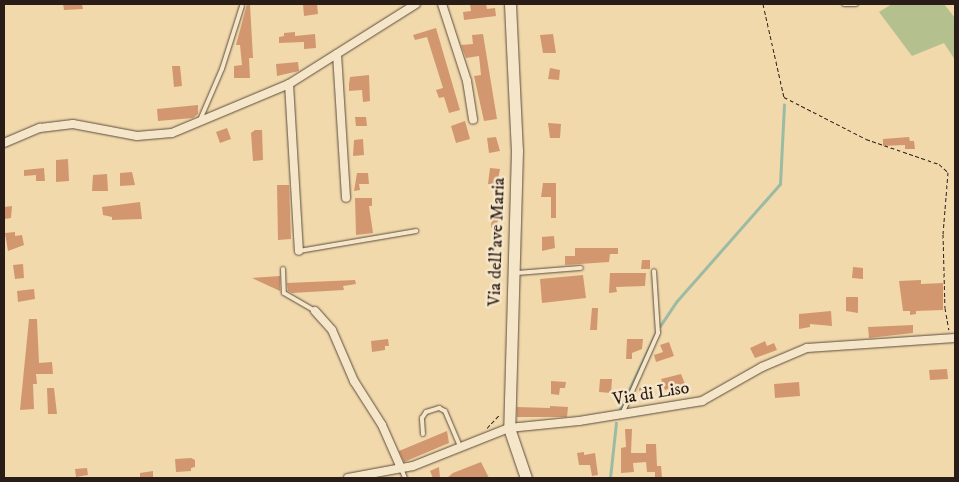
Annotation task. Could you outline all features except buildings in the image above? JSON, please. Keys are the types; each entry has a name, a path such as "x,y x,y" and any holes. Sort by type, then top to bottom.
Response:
{"street":[{"path":"4,143 40,128 73,124 137,136 156,136 199,122 289,84 416,4"},
{"path":"442,4 467,81 473,120"},
{"name":"Via dell'ave Maria","path":"510,4 517,150 508,428 526,478"},
{"path":"337,54 346,198"},
{"path":"289,84 300,251"},
{"path":"315,311 332,330 354,380 382,425 401,468"},
{"name":"Via di Liso","path":"348,478 401,468 508,428 622,414 702,401 762,367 807,348 952,338"}],"lane":[{"path":"844,4 856,4"},
{"path":"199,122 222,70 242,6"},
{"path":"300,251 416,231"},
{"path":"513,273 581,268"},
{"path":"283,269 284,293 315,311"},
{"path":"622,414 658,333 654,272"},
{"path":"423,434 422,418 426,412 439,408 445,411 460,446"},
{"path":"401,468 405,478"}],"path":[{"path":"763,4 784,97 866,139 939,164 948,172 943,234 945,308 952,338"},
{"path":"483,430 501,413"}],"green space":[{"path":"892,4 944,4 955,18 955,60 944,43 912,56 879,12"}],"waterway":[{"path":"660,326 676,302 780,184 784,105"},
{"path":"620,409 655,335"},
{"path":"610,478 616,423"}]}
